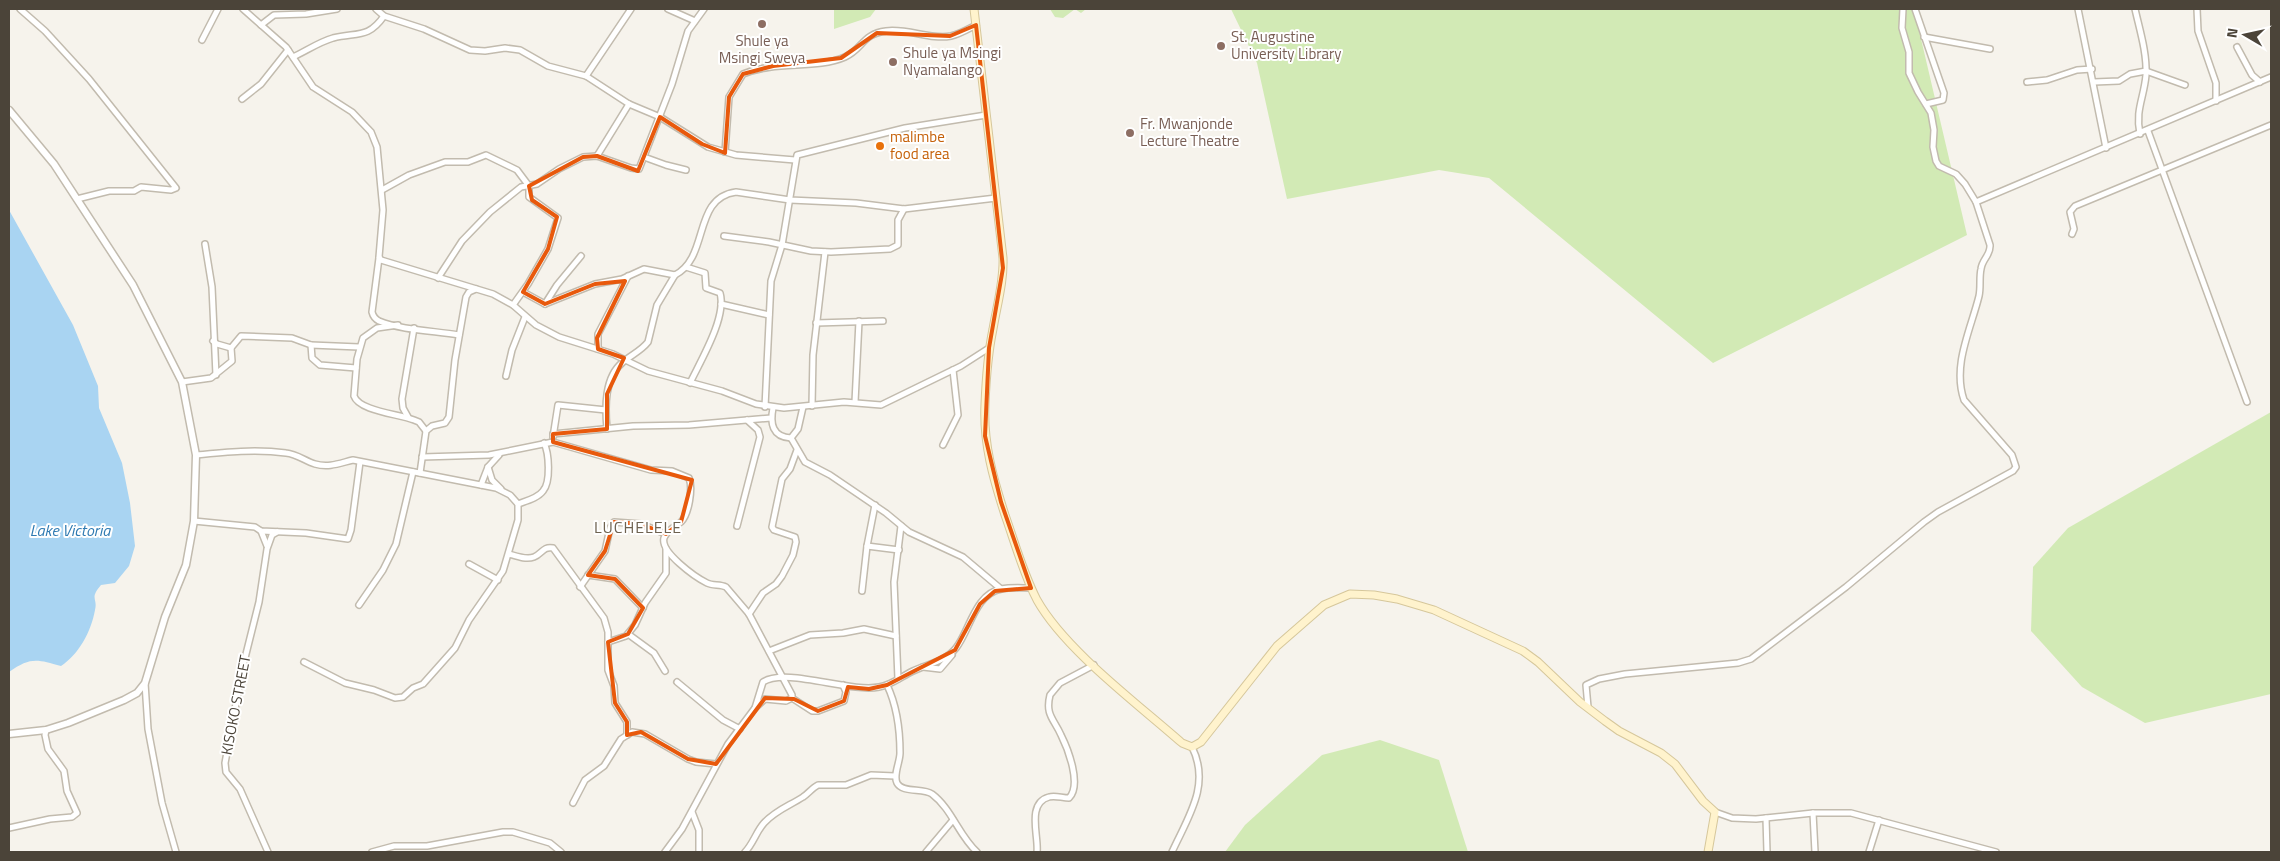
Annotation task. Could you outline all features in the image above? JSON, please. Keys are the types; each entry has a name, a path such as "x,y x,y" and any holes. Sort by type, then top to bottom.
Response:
{"main road":[{"path":"974,9 1003,268 989,348 984,410 987,448 1001,502 1031,588 1053,622 1094,666 1182,743 1192,747 1202,742 1277,646 1324,605 1350,594 1397,599 1434,610 1523,651 1588,708 1619,730 1661,753 1675,764 1703,801 1715,812 1708,852"}],"street":[{"path":"20,9 45,31 88,79 176,188 171,190 141,187 134,191 109,191 77,199"},
{"path":"202,40 218,9"},
{"path":"243,9 288,50 313,87 352,112 371,132 377,147 384,210 372,314 378,321 459,335"},
{"path":"261,25 274,15 306,14 337,9"},
{"path":"376,9 384,16 424,29 470,50 486,51 505,48 520,50 548,66 586,76 629,104 660,117 702,144 725,152 751,157 795,160"},
{"path":"586,76 631,9"},
{"path":"668,9 695,21"},
{"path":"438,278 462,241 476,225 520,187 537,184 571,162 583,157 597,156 636,170 639,169 660,117 688,31 704,9"},
{"path":"1588,708 1586,685 1599,679 1684,667 1738,663 1752,659 1846,587 1924,522 1938,512 2013,471 2016,463 2012,455 1964,400 1960,381 1963,353 1980,294 1981,269 1991,251 1989,237 1976,202 1961,178 1943,169 1936,161 1933,147 1933,120 1911,79 1909,52 1902,28 1903,9"},
{"path":"1916,9 1944,97 1940,101 1926,104"},
{"path":"2078,9 2092,69 2106,148"},
{"path":"2135,9 2145,52 2146,71 2137,116 2140,134"},
{"path":"2197,9 2198,31 2216,83 2216,101"},
{"path":"293,57 333,38 352,37 370,31 375,28 384,16"},
{"path":"684,16 688,31"},
{"path":"725,152 729,97 743,74 774,66 841,58 854,51 867,37 877,33 888,31 950,36 976,26"},
{"path":"1924,37 1990,49"},
{"path":"2236,47 2252,75 2260,82"},
{"path":"242,99 261,84 288,50"},
{"path":"2027,82 2047,80 2077,70 2092,69"},
{"path":"2094,82 2119,82 2130,74 2146,71 2185,85"},
{"path":"1976,202 2148,131 2271,77"},
{"path":"597,156 629,104"},
{"path":"9,110 54,164 133,285 182,382 196,456 194,521 186,566 165,617 145,684 148,729 162,803 176,852"},
{"path":"765,407 771,281 782,244 795,160 801,153 860,138 905,128 986,116"},
{"path":"2072,234 2074,229 2070,212 2075,206 2271,125"},
{"path":"2148,131 2247,402"},
{"path":"382,190 404,177 445,162 462,163 488,155 517,170 529,186 529,197 558,218 548,249 523,292 513,305"},
{"path":"644,156 666,166 686,170"},
{"path":"607,429 606,410 610,382 618,368 648,342 658,305 676,275 686,267 695,252 704,220 720,197 736,192 790,200 856,203 904,209 996,198"},
{"path":"724,236 825,252 896,247 899,239 898,220 904,209"},
{"path":"206,244 213,310 216,375"},
{"path":"812,406 812,369 825,252"},
{"path":"545,304 557,285 581,256"},
{"path":"379,258 500,296 536,325 560,337 598,349 648,371 690,382 765,407 803,407 855,402 873,406 888,402 953,370 989,348"},
{"path":"686,267 705,273 706,288 720,293 721,304 713,334 690,382"},
{"path":"545,304 595,284 616,281 644,269 676,275"},
{"path":"598,349 598,334 628,276"},
{"path":"420,473 426,431 432,426 445,423 449,417 459,335 467,295 477,289"},
{"path":"523,292 545,304"},
{"path":"721,304 769,316"},
{"path":"506,376 514,343 525,317"},
{"path":"855,402 859,321"},
{"path":"816,323 883,321"},
{"path":"398,325 371,331 363,338 359,347 356,368 354,391 356,401 366,407 419,422 426,431"},
{"path":"408,418 403,408 402,399 414,328"},
{"path":"182,382 210,379 216,375 232,361 232,348 239,337 292,338 311,345 359,347"},
{"path":"213,341 232,348"},
{"path":"311,345 312,358 320,365 356,368"},
{"path":"943,445 958,416 953,370"},
{"path":"552,442 558,405 606,410"},
{"path":"790,438 798,429 803,407"},
{"path":"773,408 771,418 774,431 780,436 790,438 805,462 830,475 875,505 902,526 953,551 1001,589"},
{"path":"553,434 771,418"},
{"path":"736,526 760,437 758,430 747,420"},
{"path":"422,457 482,456 552,442 651,470 672,472 689,478 691,484 685,517 666,534 664,539 666,572 628,634 608,642"},
{"path":"518,504 539,494 546,486 549,460 544,443"},
{"path":"749,614 763,593 779,581 793,555 796,542 795,536 774,530 772,527 782,479 790,469 797,450"},
{"path":"196,456 237,451 280,452 296,455 315,464 325,466 353,460 504,491"},
{"path":"481,485 488,467 502,453"},
{"path":"194,521 245,525 255,527 261,531 306,532 348,539 351,530 360,462"},
{"path":"304,662 345,683 374,690 394,698 400,698 413,688 427,681 451,652 469,620 498,580 509,554 518,520 518,504 492,480 488,467"},
{"path":"359,605 383,570 396,544 413,472"},
{"path":"862,591 867,546 875,505"},
{"path":"580,586 605,551 610,528 614,522 641,524 666,534"},
{"path":"898,679 894,582 902,526"},
{"name":"KISOKO STREET","path":"261,531 267,542 267,549 259,602 225,763 226,772 240,789 268,852"},
{"name":"KISOKO STREET","path":"267,549 272,535 277,532"},
{"path":"867,546 899,550"},
{"path":"509,554 530,558 535,557 544,548 552,548 604,618 608,632 608,670 614,686 615,703 627,722 627,734"},
{"path":"666,549 682,567 704,581 726,587 749,614 792,698 809,710 818,711 844,701 846,692 844,685"},
{"path":"469,564 498,580"},
{"path":"588,575 615,578 643,608"},
{"path":"755,708 763,682 768,679 782,678 869,689 887,685 922,667 940,669 955,650 980,604 988,596 1001,589 1031,588"},
{"path":"769,651 810,634 843,633 864,629 896,636"},
{"path":"628,634 650,650 665,671"},
{"path":"1038,852 1034,822 1039,806 1042,801 1049,797 1069,798 1073,793 1075,782 1061,734 1049,713 1050,695 1060,683 1094,666"},
{"path":"677,682 723,720 740,729"},
{"path":"9,734 46,730 100,711 137,693 145,684"},
{"path":"887,685 895,703 900,750 900,763 895,776 900,787 921,790 934,795 977,852"},
{"path":"665,852 692,812 716,764 755,708 765,699 786,701 792,698"},
{"path":"9,828 50,819 72,817 77,813 68,791 64,771 48,749 45,735 46,730"},
{"path":"573,803 585,780 607,762 616,746 627,734 641,732 688,759 696,762 716,764"},
{"path":"1172,852 1199,789 1200,771 1192,747"},
{"path":"745,852 756,833 771,816 803,797 818,785 846,785 871,775 895,776"},
{"path":"692,812 698,830 699,852"},
{"path":"1715,812 1732,818 1766,818 1813,813 1851,813 1996,852"},
{"path":"1813,813 1815,852"},
{"path":"1766,818 1767,852"},
{"path":"926,852 952,820"},
{"path":"1869,852 1879,820"},
{"path":"946,829 960,829"},
{"path":"372,852 394,846 427,846 503,832 513,832 550,843 560,852"}],"highlighted area":[{"path":"976,25 1003,268 989,348 985,436 1001,502 1031,588 995,591 980,604 955,650 887,685 869,689 848,687 844,701 818,711 794,699 765,698 716,764 688,759 641,732 627,735 627,722 615,703 608,642 628,634 643,608 615,579 588,575 605,551 614,522 641,524 666,534 681,522 692,480 553,442 553,434 607,429 607,394 624,358 598,349 597,338 625,281 595,284 545,304 523,292 548,249 557,217 532,200 529,186 583,157 597,156 638,171 660,117 702,144 725,153 729,97 743,74 773,66 841,58 877,33 950,36"}],"green space":[{"path":"834,9 876,9 870,17 834,29"},
{"path":"1050,9 1075,9 1063,18 1055,17"},
{"path":"1075,9 1086,9 1081,13"},
{"path":"1231,9 1914,9 1967,235 1713,363 1489,178 1439,170 1287,199 1257,63"},
{"path":"2271,412 2271,694 2145,723 2082,687 2031,631 2033,567 2068,528"},
{"path":"1380,740 1439,760 1468,852 1225,852 1245,825 1322,755"}],"water":[{"name":"Lake Victoria","path":"9,210 73,325 98,386 99,408 122,463 130,503 135,546 129,566 115,583 101,585 95,593 96,606 91,626 79,649 67,661 61,666 40,661 28,662 9,672"}],"place":[{"name":"Shule ya Msingi Sweya","path":"762,24"},
{"name":"St. Augustine University Library","path":"1221,46"},
{"name":"Shule ya Msingi Nyamalango","path":"893,62"},
{"name":"Fr. Mwanjonde Lecture Theatre","path":"1130,133"},
{"name":"malimbe food area","path":"880,146"}],"district":[{"name":"LUCHELELE","path":"638,527"}]}
